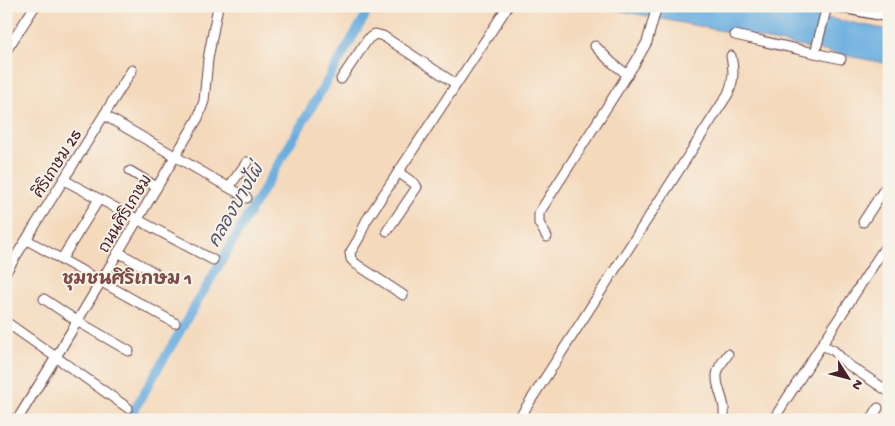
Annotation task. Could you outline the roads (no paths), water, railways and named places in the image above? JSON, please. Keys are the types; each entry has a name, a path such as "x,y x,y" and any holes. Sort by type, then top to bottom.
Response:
{"main road":[{"path":"838,6 887,12"},
{"path":"6,417 10,420"}],"street":[{"path":"6,50 35,6"},
{"name":"ถนนศิริเกษม","path":"17,420 176,156 202,109 218,6"},
{"path":"403,295 356,264 349,256 366,221 508,6"},
{"path":"546,237 539,223 539,213 628,75 650,33 657,6"},
{"path":"815,52 826,10"},
{"path":"341,79 368,39 375,34 383,36 456,84"},
{"path":"735,35 841,59"},
{"path":"595,46 628,75"},
{"path":"518,420 728,94 732,86 733,76 731,56"},
{"name":"ศิริเกษม 25","path":"6,272 132,70"},
{"path":"104,115 247,198"},
{"path":"229,187 247,162"},
{"path":"130,172 157,187"},
{"path":"387,231 417,187 398,172"},
{"path":"64,180 213,260"},
{"path":"862,222 889,182"},
{"path":"61,260 99,199"},
{"path":"27,240 175,323"},
{"path":"773,420 889,241"},
{"path":"118,252 155,273"},
{"path":"44,299 77,321 129,351"},
{"path":"6,322 128,408"},
{"path":"821,345 833,350 847,364 889,392"},
{"path":"722,420 724,414 723,400 717,375 718,369 728,354"},
{"path":"871,420 878,408"}],"water":[{"path":"597,6 765,6 889,30 889,64"}],"waterway":[{"name":"คลองบางไผ่","path":"128,420 371,6"}],"district":[{"name":"ชุมชนศิริเกษม 1","path":"127,278"}]}
